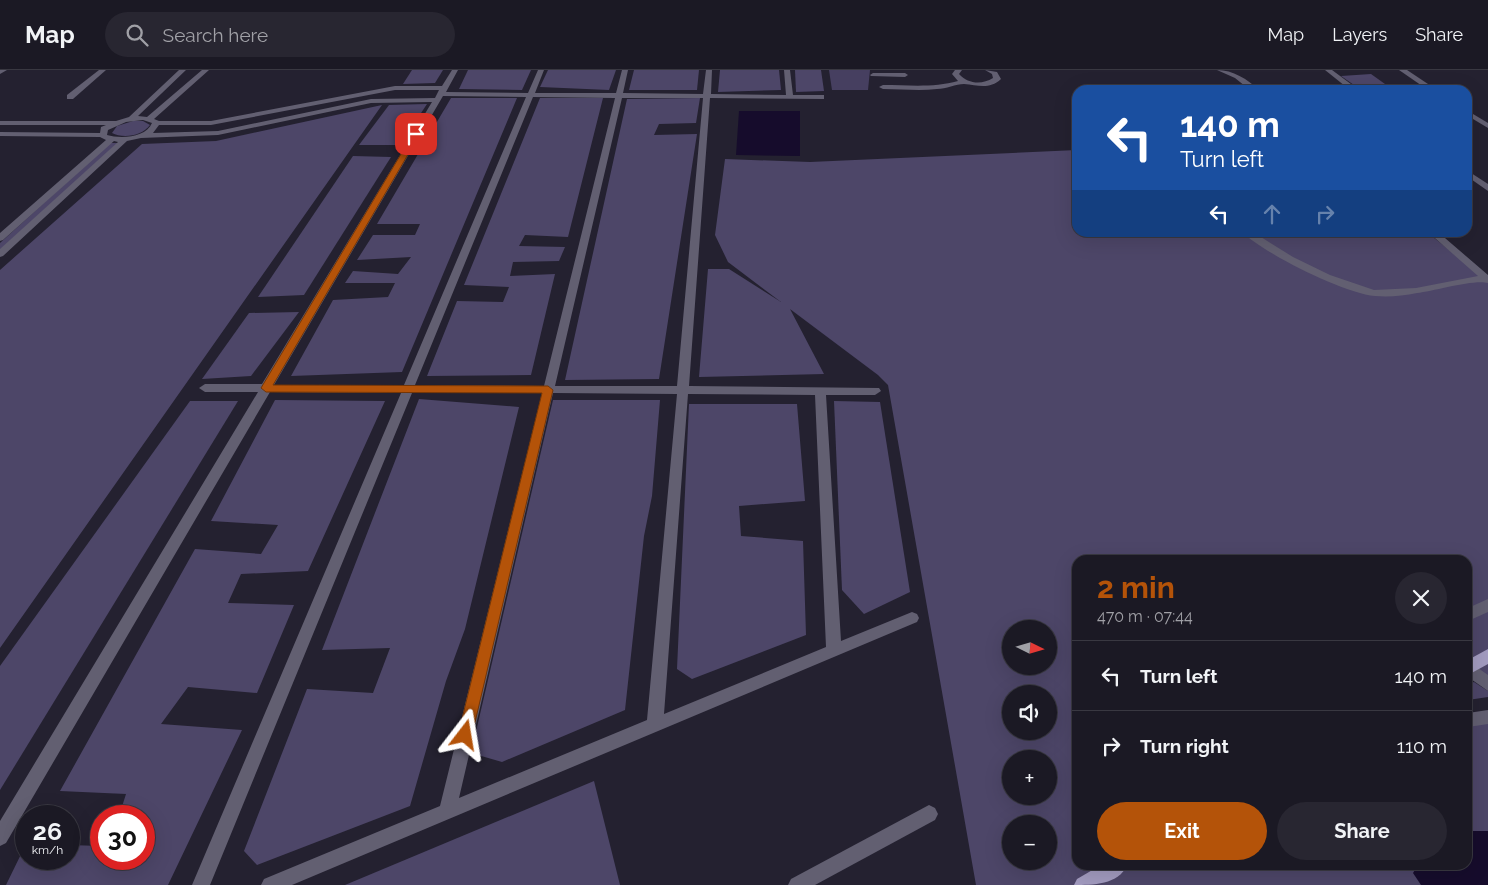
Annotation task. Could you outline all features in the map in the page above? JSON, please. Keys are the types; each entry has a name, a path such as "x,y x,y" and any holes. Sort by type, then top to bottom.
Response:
{"main road":[{"path":"1472,666 1488,656"},
{"path":"1083,885 1109,870"}],"street":[{"path":"0,72 4,70"},
{"path":"70,97 103,70"},
{"path":"132,118 183,70"},
{"path":"153,121 206,70"},
{"path":"0,837 455,70"},
{"path":"202,885 541,70"},
{"path":"447,812 625,70"},
{"path":"655,725 709,70"},
{"path":"787,70 790,97"},
{"path":"959,70 955,74 956,77 964,82 978,85 990,84 997,79 995,71"},
{"path":"1220,70 1237,77 1248,85"},
{"path":"1240,70 1258,85"},
{"path":"1328,70 1348,85"},
{"path":"1402,70 1425,85"},
{"path":"873,75 904,73 910,87"},
{"path":"883,87 953,86 964,82"},
{"path":"0,123 116,122 132,118 153,121 211,123 395,88 440,94"},
{"path":"0,134 102,135 111,140 125,140 141,136 218,133 371,101 440,94 821,97"},
{"path":"1472,116 1488,126"},
{"path":"141,136 154,128 153,121"},
{"path":"102,135 104,129 116,122"},
{"path":"0,238 111,140"},
{"path":"0,254 125,140"},
{"path":"1472,176 1488,188"},
{"path":"1255,237 1311,270 1345,285 1373,293 1393,292 1487,278"},
{"path":"1438,237 1487,278"},
{"path":"206,388 875,391"},
{"path":"820,391 834,650"},
{"path":"270,885 912,618"},
{"path":"1472,671 1488,684"},
{"path":"1472,719 1488,717"},
{"path":"797,885 929,814"}],"shaded area":[{"path":"412,70 443,70 435,83 403,84"},
{"path":"468,70 531,70 522,90 459,89"},
{"path":"548,70 616,70 609,90 540,87"},
{"path":"634,70 699,70 697,90 629,90"},
{"path":"720,70 779,70 781,90 718,92"},
{"path":"795,70 821,70 824,91 796,92"},
{"path":"1371,74 1385,84 1354,85 1341,76"},
{"path":"451,98 517,98 402,372 291,376 333,300 388,297 395,283 345,283 353,271 398,274 411,257 357,260 373,235 415,235 420,224 377,224"},
{"path":"540,98 603,98 568,237 525,235 519,246 565,247 559,261 513,262 510,276 555,274 531,375 427,376 457,301 503,302 509,287 464,285"},
{"path":"700,98 696,123 659,124 654,135 697,134 659,379 565,380 627,99"},
{"path":"427,104 400,145 359,145 389,105"},
{"path":"382,105 0,648 0,270 142,144 216,141"},
{"path":"739,111 800,111 800,156 736,155"},
{"path":"133,121 143,121 150,125 147,129 137,134 121,136 112,133 117,126"},
{"path":"110,143 118,143 0,250 0,243"},
{"path":"1072,150 1072,237 1433,237 1488,281 1488,684 1472,671 1472,555 1072,555 1072,870 1472,870 1472,719 1488,717 1488,885 976,885 888,385 878,375 790,309 824,374 699,377 708,269 729,269 781,302 728,262 715,235 725,159 810,162"},
{"path":"353,156 391,157 304,295 258,297"},
{"path":"299,312 251,376 202,379 249,313"},
{"path":"419,399 519,407 465,629 446,681 410,806 257,865 244,851 307,689 373,693 390,648 322,650"},
{"path":"275,400 385,401 308,571 241,574 228,603 294,605 257,693 188,687 161,724 242,730 168,885 6,885 15,867 15,870 80,870 80,845 90,846 90,870 155,870 155,805 122,805 126,794 60,791 195,549 261,554 278,525 211,521"},
{"path":"553,400 660,400 652,496 644,536 625,710 502,762 471,753"},
{"path":"190,401 238,401 0,790 0,666"},
{"path":"834,401 880,402 910,592 864,614 842,590"},
{"path":"689,404 797,404 805,501 739,506 741,536 803,541 806,635 692,679 677,669"},
{"path":"1474,682 1488,691 1488,697 1472,699 1472,683"},
{"path":"594,781 620,885 345,885"},
{"path":"1472,831 1488,831 1488,885 1421,885 1413,873 1415,870 1472,870"}],"route":[{"path":"416,134 266,388 548,390 465,735"}]}
